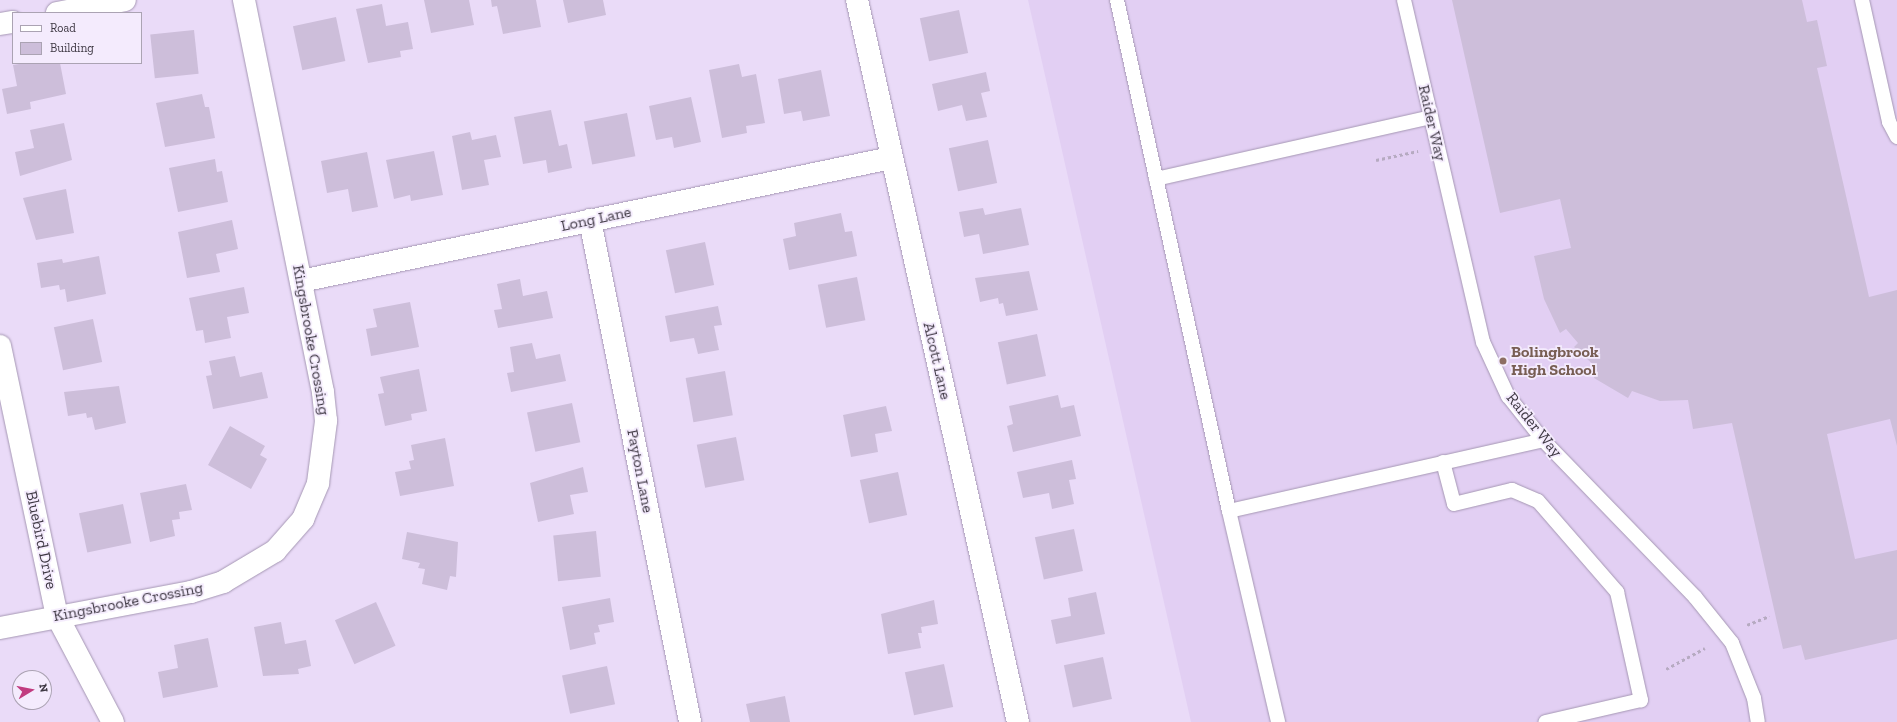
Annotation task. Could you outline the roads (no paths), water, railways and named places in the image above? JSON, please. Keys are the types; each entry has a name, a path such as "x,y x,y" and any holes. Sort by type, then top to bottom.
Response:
{"street":[{"path":"62,12 125,0"},
{"name":"Kingsbrooke Crossing","path":"0,628 57,616 191,592 223,582 275,551 303,519 318,483 326,421 301,281 244,0"},
{"name":"Alcott Lane","path":"857,0 891,158 1018,722"},
{"path":"0,24 12,22"},
{"name":"Long Lane","path":"301,281 891,158"},
{"name":"Payton Lane","path":"590,220 690,722"},
{"name":"Bluebird Drive","path":"0,346 57,616 113,722"}],"lane":[{"path":"1117,0 1229,511 1278,722"},
{"name":"Raider Way","path":"1404,0 1483,342 1508,396 1543,440 1695,597 1726,637 1754,698 1758,722"},
{"path":"1862,0 1889,122 1897,137"},
{"path":"1156,179 1431,117"},
{"path":"1229,511 1543,440"},
{"path":"1443,462 1454,504 1512,490 1538,502 1617,592 1641,700 1546,722"}],"place":[{"name":"Bolingbrook High School","path":"1503,361"}]}
